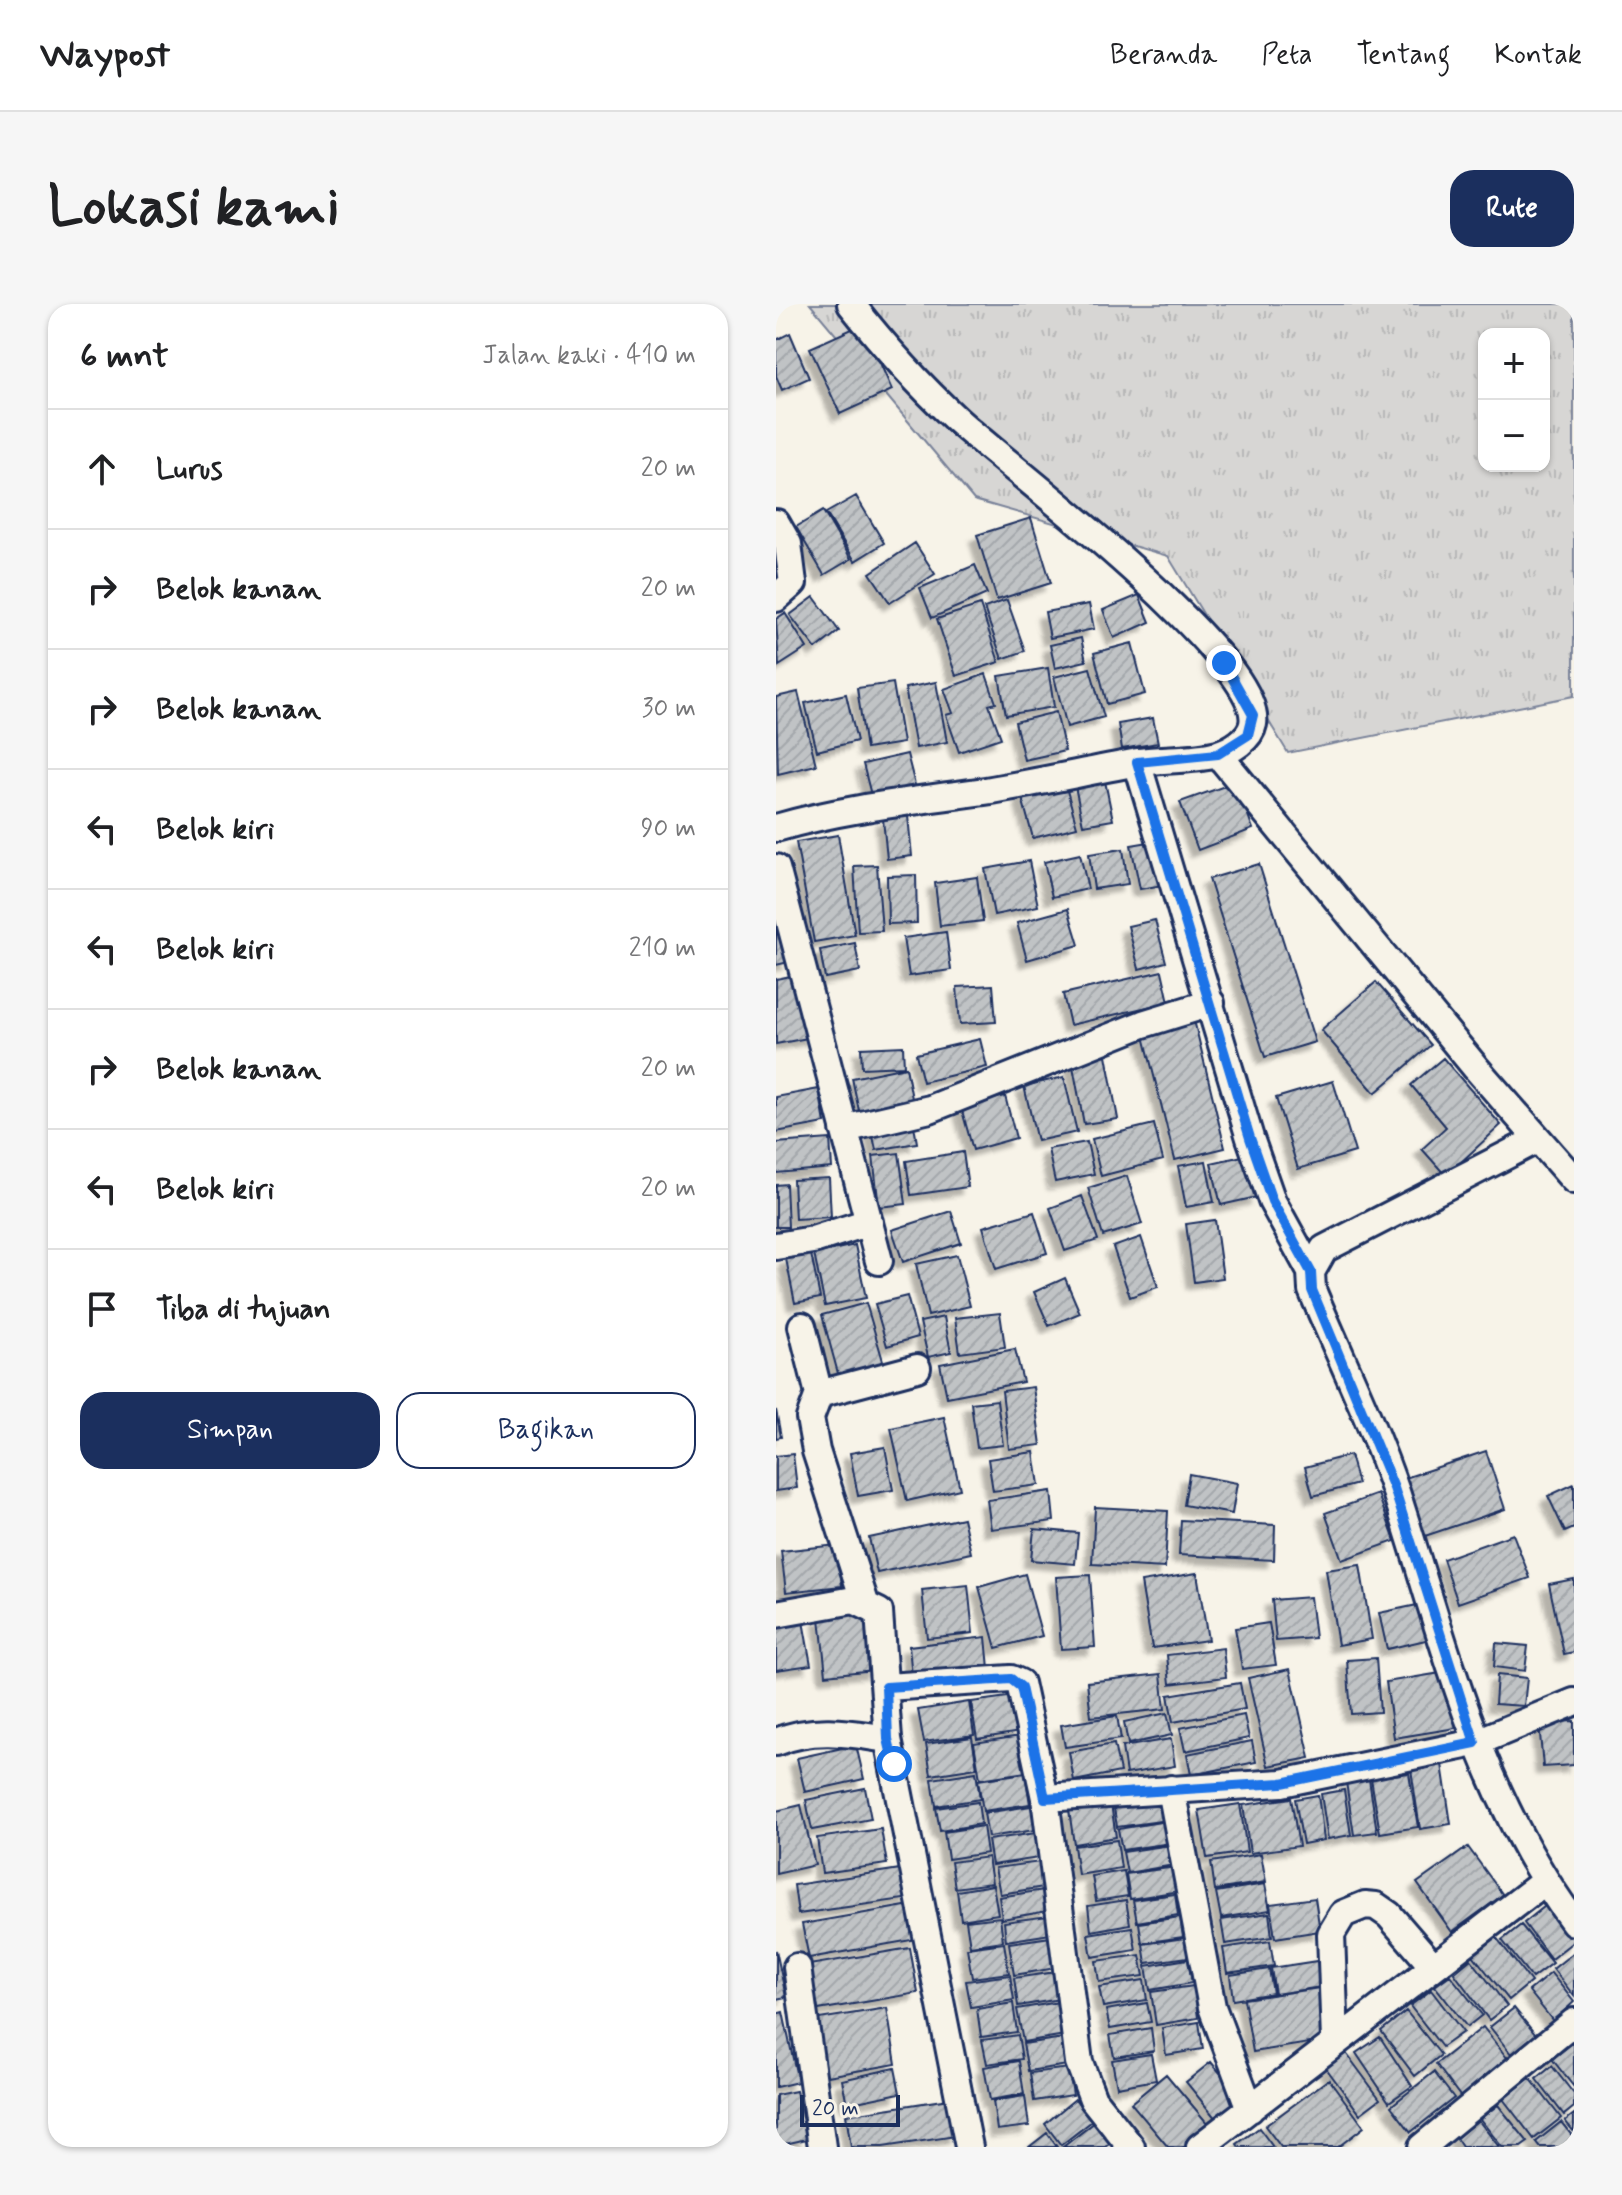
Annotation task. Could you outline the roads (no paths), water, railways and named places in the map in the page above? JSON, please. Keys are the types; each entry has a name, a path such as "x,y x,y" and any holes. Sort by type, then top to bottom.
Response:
{"street":[{"path":"776,828 813,817 1012,787 1137,762 1218,754 1237,744 1253,725 1253,715 1224,663 1167,597 958,421 887,350 851,304"},
{"path":"776,523 788,544 793,583 776,598"},
{"path":"1218,754 1574,1180"},
{"path":"1137,762 1250,1138 1272,1201 1311,1272 1312,1290 1394,1488 1475,1743 1502,1805 1544,1882 1574,1922"},
{"path":"776,868 879,1261"},
{"path":"844,1129 930,1109 1098,1041 1211,1003"},
{"path":"1311,1272 1324,1249 1538,1139"},
{"path":"776,1246 813,1240 869,1222"},
{"path":"802,1326 819,1394 810,1418 816,1451 865,1603"},
{"path":"819,1394 917,1368"},
{"path":"776,1614 854,1600 879,1612 888,1739 969,2147"},
{"path":"886,1687 1011,1679 1020,1683 1045,1798 1079,2062 1093,2099 1131,2147"},
{"path":"1045,1798 1282,1783 1475,1743 1574,1702"},
{"path":"776,1742 802,1734 838,1731 888,1739"},
{"path":"1171,1789 1212,2007 1250,2109"},
{"path":"1200,2147 1432,1965 1544,1882"},
{"path":"1335,2041 1331,1934 1343,1914 1365,1905 1382,1910 1432,1965"},
{"path":"797,1967 822,2147"},
{"path":"1422,2147 1574,2022"}]}
